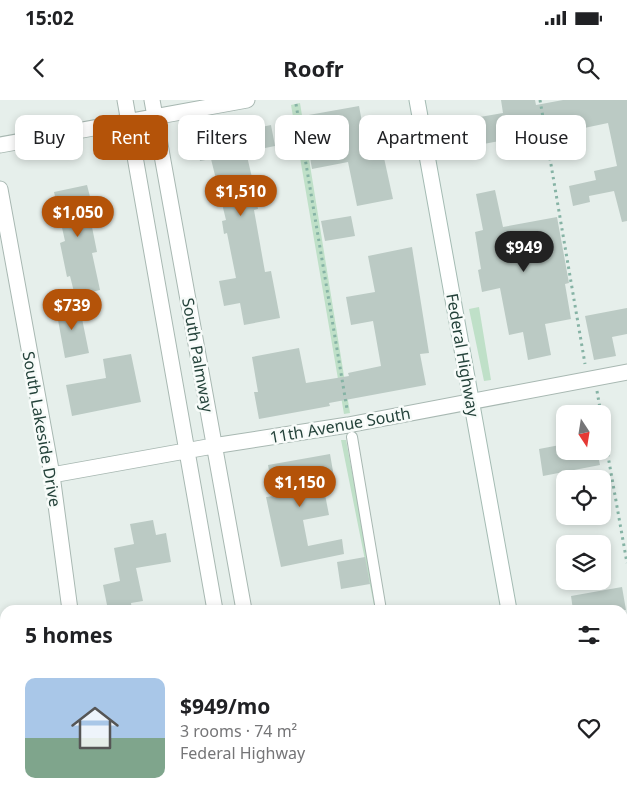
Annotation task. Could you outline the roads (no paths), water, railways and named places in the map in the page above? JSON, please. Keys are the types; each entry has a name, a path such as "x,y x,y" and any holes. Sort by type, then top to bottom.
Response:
{"street":[{"name":"South Palmway","path":"124,100 127,115"},
{"name":"South Palmway","path":"152,100 155,115"},
{"path":"165,115 242,100"},
{"name":"Federal Highway","path":"417,100 508,605"},
{"path":"0,145 93,128"},
{"name":"South Palmway","path":"135,160 214,605"},
{"name":"South Palmway","path":"163,160 243,605"},
{"name":"South Lakeside Drive","path":"0,189 52,475 69,605"},
{"name":"11th Avenue South","path":"52,475 213,446 348,425 471,400 627,372"}],"lane":[{"path":"352,437 380,605"}]}
